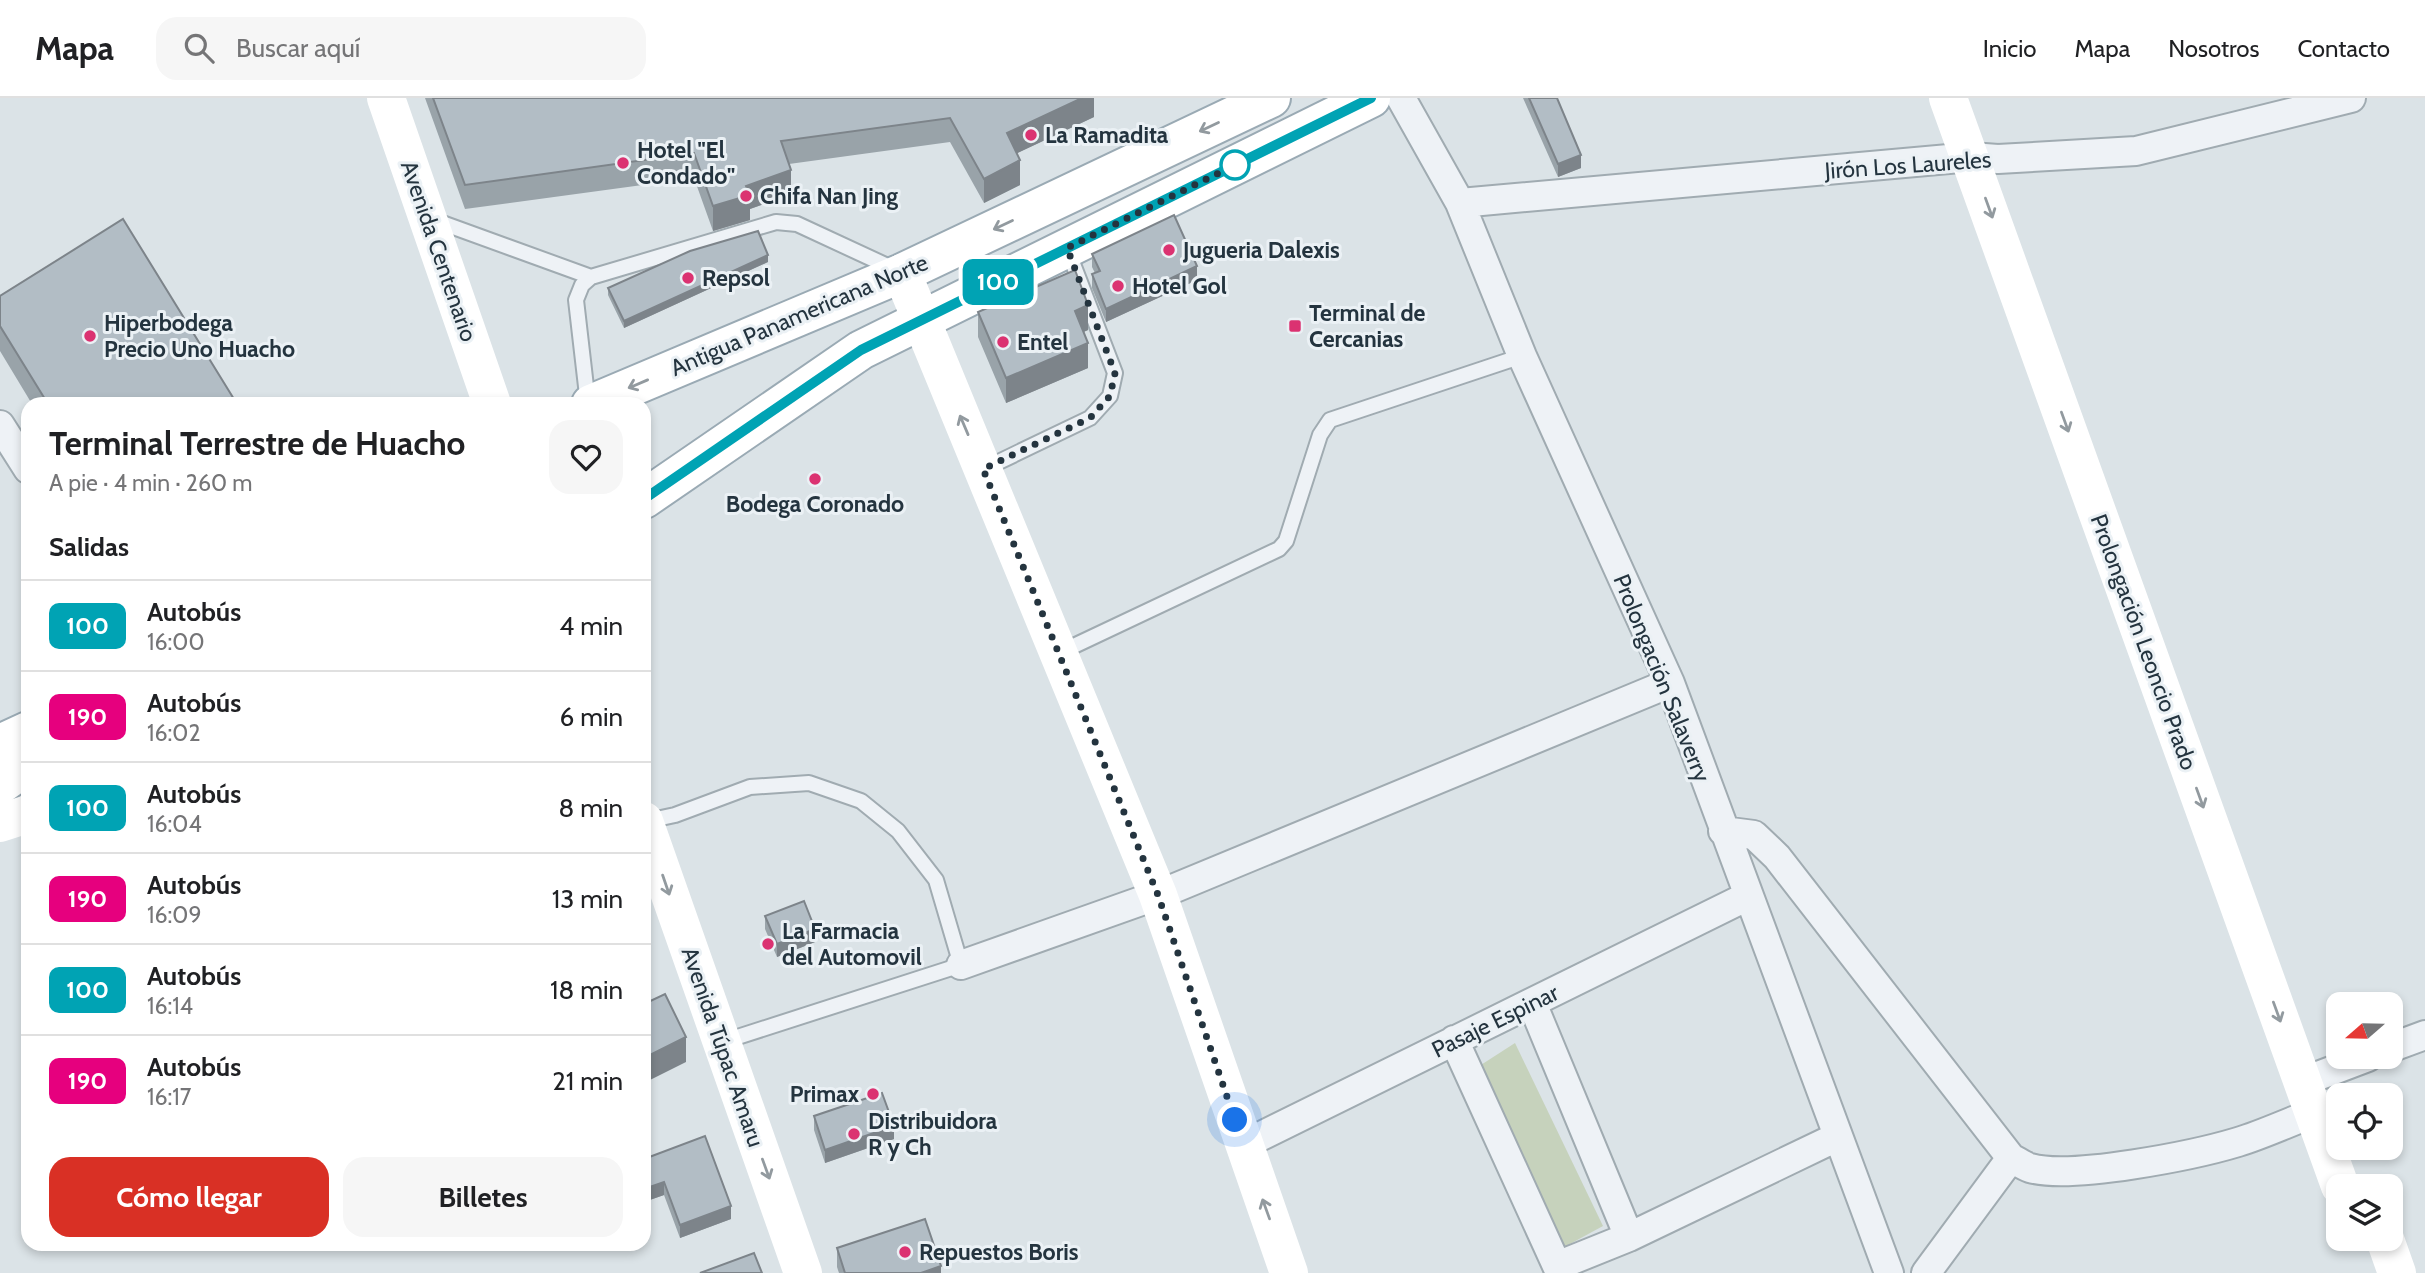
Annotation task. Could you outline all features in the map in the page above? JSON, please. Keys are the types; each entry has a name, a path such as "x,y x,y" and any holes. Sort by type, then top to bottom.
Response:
{"main road":[{"name":"Avenida Centenario","path":"386,98 490,397"},
{"name":"Antigua Panamericana Norte","path":"606,397 902,273 1271,98"},
{"path":"651,494 861,350 1371,98"},
{"name":"Prolongación Leoncio Prado","path":"1948,98 1984,158 2320,1093 2337,1174"},
{"name":"Prolongación Leoncio Prado","path":"1975,98 1984,158"},
{"path":"902,273 1158,895 1289,1273"},
{"path":"0,744 21,734"},
{"path":"0,785 21,770"},
{"path":"0,823 21,816"},
{"name":"Avenida Túpac Amaru","path":"651,841 803,1273"},
{"path":"2363,1251 2371,1273"},
{"path":"2389,1251 2397,1273"}],"street":[{"name":"Prolongación Salaverry","path":"1401,98 1460,203 1522,356 1670,682 1889,1273"},
{"name":"Jirón Los Laureles","path":"1460,203 1984,158 2136,151 2351,98"},
{"path":"0,425 21,458"},
{"path":"961,965 1158,895 1670,682"},
{"path":"1723,831 1754,835 1777,857 2011,1158 2030,1167 2051,1170 2146,1162 2239,1142 2320,1093 2352,1069"},
{"name":"Pasaje Espinar","path":"1243,1145 1748,896"},
{"path":"1532,1003 1629,1237"},
{"path":"2403,1043 2425,1035"},
{"path":"1454,1040 1554,1264 1561,1266 1629,1237 1837,1137"},
{"path":"1926,1273 2011,1158"}],"lane":[{"path":"428,218 591,277"},
{"path":"588,397 576,300 582,285 591,277 776,222 797,224 902,273"},
{"path":"983,469 1090,418 1110,396 1115,373 1067,248"},
{"path":"1058,653 1279,549 1286,541 1320,435 1330,420 1522,356"},
{"path":"651,820 675,815 750,787 809,783 861,801 898,831 936,880 961,965 721,1042"}],"green space":[{"path":"1515,1043 1603,1226 1557,1251 1470,1072"}],"building":[{"name":"Hotel \"El Condado\"","path":"433,98 1082,98 1007,133 1020,160 984,179 950,118 781,141 791,170 746,186 750,195 713,206 694,153 465,185"},
{"path":"1529,98 1557,98 1581,155 1558,164"},
{"path":"1174,215 1197,266 1106,309 1092,274 1100,271 1092,254"},
{"name":"Hiperbodega Precio Uno Huacho","path":"123,219 233,397 44,397 0,326 0,296"},
{"name":"Repsol","path":"758,231 768,255 624,321 608,288 690,251"},
{"path":"1075,270 1088,305 1075,311 1088,343 1006,378 978,312"},
{"path":"804,901 815,929 777,944 765,916"},
{"path":"665,994 686,1037 651,1054 651,1001"},
{"name":"Distribuidora R y Ch","path":"882,1093 894,1126 825,1150 814,1116"},
{"path":"705,1136 731,1206 680,1225 664,1182 651,1187 651,1156"},
{"path":"925,1219 941,1266 921,1273 845,1273 837,1248"},
{"path":"754,1253 762,1273 700,1273"}],"bus line":[{"name":"100","path":"651,494 861,350 1371,98"}],"place":[{"name":"La Ramadita","path":"1031,135"},
{"name":"Hotel \"El Condado\"","path":"623,163"},
{"name":"Chifa Nan Jing","path":"746,196"},
{"name":"Jugueria Dalexis","path":"1169,250"},
{"name":"Repsol","path":"688,278"},
{"name":"Hotel Gol","path":"1118,286"},
{"name":"Terminal de Cercanias","path":"1295,326"},
{"name":"Hiperbodega Precio Uno Huacho","path":"90,336"},
{"name":"Entel","path":"1003,342"},
{"name":"Bodega Coronado","path":"815,479"},
{"name":"La Farmacia del Automovil","path":"768,944"},
{"name":"Primax","path":"873,1094"},
{"name":"Distribuidora R y Ch","path":"854,1134"},
{"name":"Repuestos Boris","path":"905,1252"}],"route":[{"path":"1235,165 1067,248 1115,373 1110,396 1090,418 1041,444 983,469 1158,895 1235,1120"}]}
